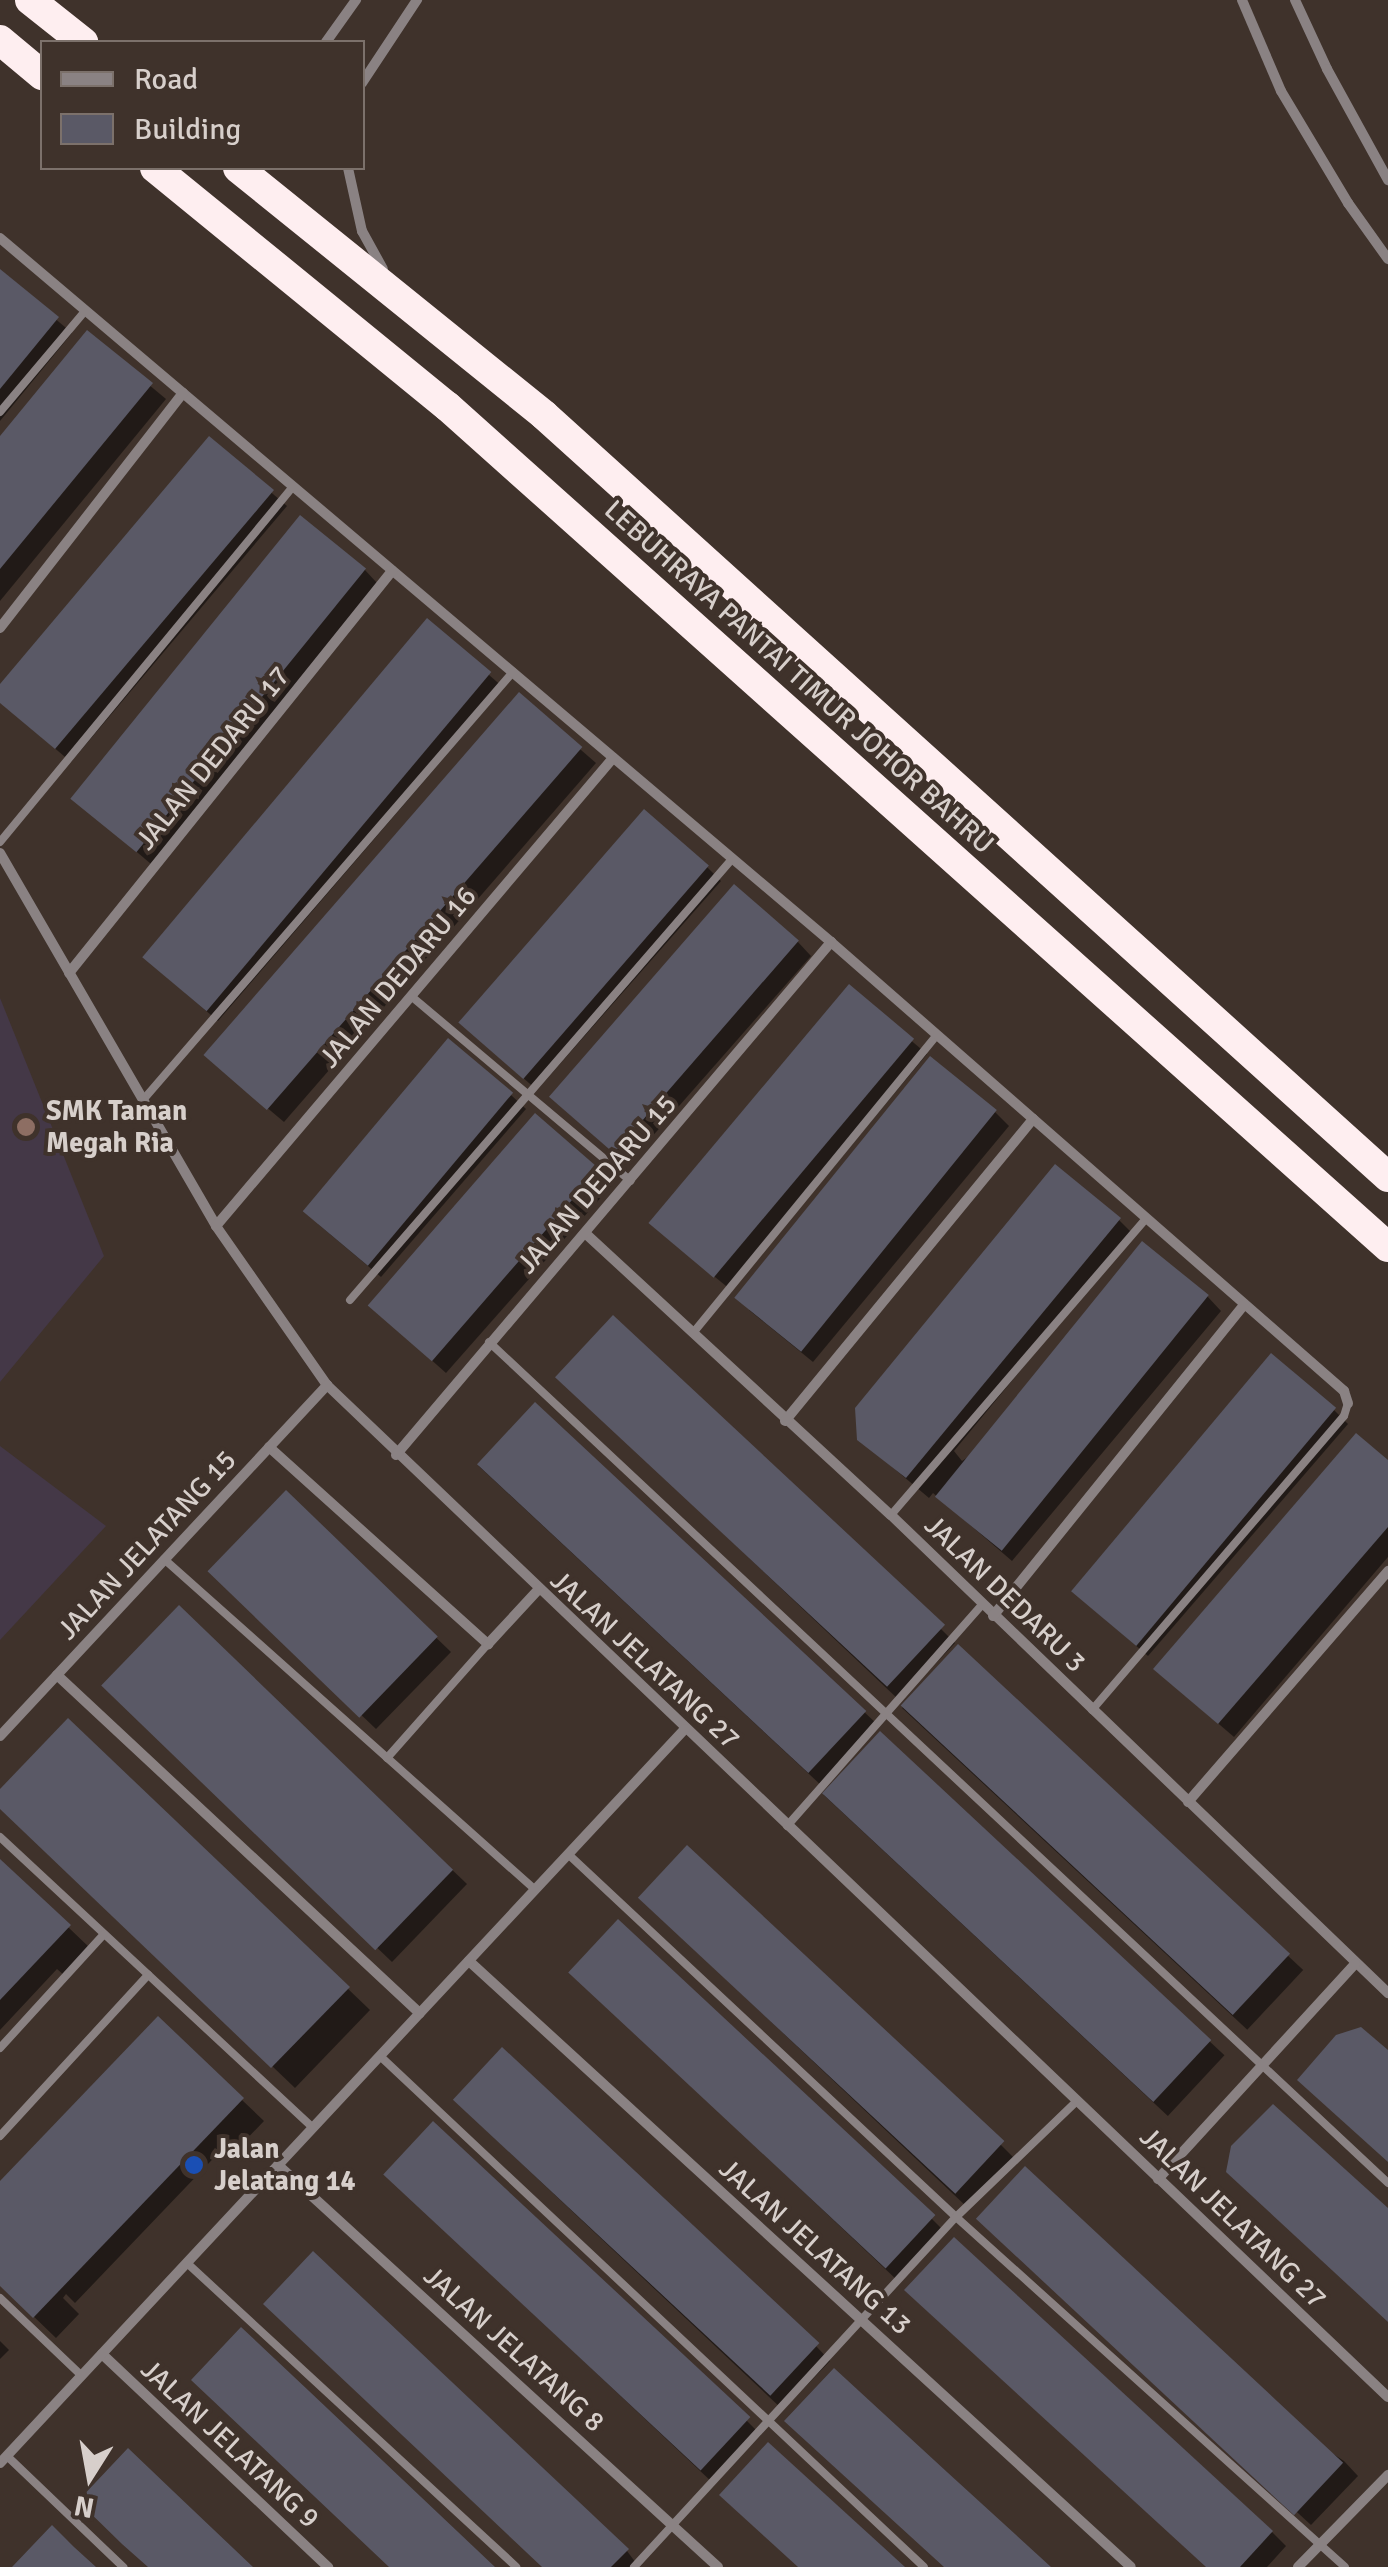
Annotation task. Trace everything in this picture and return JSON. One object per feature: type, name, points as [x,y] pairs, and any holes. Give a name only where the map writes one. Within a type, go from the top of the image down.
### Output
[{"type":"highway","points":[[30,0],[80,40]]},
{"type":"highway","points":[[0,40],[40,73]]},
{"type":"highway","name":"LEBUHRAYA PANTAI TIMUR JOHOR BAHRU","points":[[157,170],[447,406],[1388,1247]]},
{"type":"highway","name":"LEBUHRAYA PANTAI TIMUR JOHOR BAHRU","points":[[241,170],[544,416],[1388,1177]]},
{"type":"street","points":[[327,40],[356,0]]},
{"type":"street","points":[[365,78],[417,0]]},
{"type":"street","points":[[1242,0],[1282,91],[1348,203],[1388,259]]},
{"type":"street","points":[[1296,0],[1326,69],[1388,180]]},
{"type":"street","points":[[348,170],[362,231],[376,260],[410,305]]},
{"type":"street","points":[[0,238],[830,942],[1344,1391],[1348,1403]]},
{"type":"street","points":[[0,628],[183,393]]},
{"type":"street","name":"JALAN DEDARU 17","points":[[70,973],[392,571]]},
{"type":"street","name":"JALAN DEDARU 16","points":[[216,1226],[614,758]]},
{"type":"street","name":"JALAN JELATANG 27","points":[[0,853],[216,1226],[327,1385],[396,1455],[1388,2396]]},
{"type":"street","name":"JALAN DEDARU 15","points":[[396,1455],[830,942]]},
{"type":"street","points":[[785,1421],[1033,1119]]},
{"type":"street","name":"JALAN DEDARU 3","points":[[585,1233],[890,1515],[1388,1993]]},
{"type":"street","points":[[993,1616],[1244,1305]]},
{"type":"street","name":"JALAN JELATANG 15","points":[[0,1736],[327,1385]]},
{"type":"street","points":[[269,1447],[488,1644],[538,1590]]},
{"type":"street","points":[[1188,1802],[1388,1570]]},
{"type":"street","points":[[57,1675],[420,2013]]},
{"type":"street","points":[[3,2460],[685,1729]]},
{"type":"street","name":"JALAN JELATANG 13","points":[[469,1961],[1131,2567]]},
{"type":"street","points":[[1158,2179],[1355,1964]]},
{"type":"street","name":"JALAN JELATANG 8","points":[[278,2164],[718,2567]]},
{"type":"street","name":"JALAN JELATANG 9","points":[[102,2354],[328,2567]]},
{"type":"street","points":[[1298,2567],[1388,2475]]},
{"type":"lane","points":[[0,412],[85,311]]},
{"type":"lane","points":[[0,842],[294,487]]},
{"type":"lane","points":[[143,1100],[513,672]]},
{"type":"lane","points":[[350,1300],[732,859]]},
{"type":"lane","points":[[411,996],[631,1181]]},
{"type":"lane","points":[[693,1333],[937,1035]]},
{"type":"lane","points":[[890,1515],[1146,1219]]},
{"type":"lane","points":[[490,1342],[1388,2184]]},
{"type":"lane","points":[[1092,1710],[1344,1416],[1348,1403]]},
{"type":"lane","points":[[164,1559],[535,1890]]},
{"type":"lane","points":[[787,1826],[982,1605]]},
{"type":"lane","points":[[387,1758],[488,1644]]},
{"type":"lane","points":[[0,1838],[313,2128]]},
{"type":"lane","points":[[568,1854],[956,2216],[1345,2567]]},
{"type":"lane","points":[[0,2048],[104,1934]]},
{"type":"lane","points":[[0,2136],[148,1974]]},
{"type":"lane","points":[[380,2056],[924,2567]]},
{"type":"lane","points":[[634,2567],[956,2216],[1077,2101]]},
{"type":"lane","points":[[187,2263],[516,2567]]},
{"type":"lane","points":[[0,2298],[82,2376]]},
{"type":"lane","points":[[3,2460],[123,2567]]},
{"type":"shaded area","name":"SMK Taman Megah Ria","points":[[0,998],[104,1256],[0,1382]]},
{"type":"shaded area","points":[[0,1446],[106,1526],[0,1640]]},
{"type":"building","points":[[0,269],[59,317],[0,389]]},
{"type":"building","points":[[87,330],[153,383],[0,569],[0,436]]},
{"type":"building","points":[[209,436],[274,490],[55,749],[0,703],[0,684]]},
{"type":"building","points":[[300,515],[366,568],[136,852],[70,799]]},
{"type":"building","points":[[427,618],[491,672],[207,1011],[142,957]]},
{"type":"building","points":[[519,692],[582,747],[267,1110],[203,1055]]},
{"type":"building","points":[[644,809],[709,865],[523,1079],[458,1023]]},
{"type":"building","points":[[734,884],[799,940],[614,1153],[549,1097]]},
{"type":"building","points":[[849,984],[914,1039],[714,1278],[648,1223]]},
{"type":"building","points":[[448,1038],[513,1093],[368,1266],[303,1211]]},
{"type":"building","points":[[930,1056],[997,1110],[801,1352],[734,1298]]},
{"type":"building","points":[[535,1113],[599,1169],[432,1361],[368,1305]]},
{"type":"building","points":[[1055,1164],[1121,1218],[906,1478],[857,1440],[855,1408]]},
{"type":"building","points":[[1142,1241],[1209,1295],[1002,1551],[935,1497]]},
{"type":"building","points":[[613,1315],[945,1625],[887,1687],[555,1377]]},
{"type":"building","points":[[1271,1353],[1336,1408],[1136,1646],[1071,1591]]},
{"type":"building","points":[[535,1402],[866,1711],[808,1773],[477,1464]]},
{"type":"building","points":[[1356,1433],[1388,1460],[1388,1527],[1218,1724],[1153,1669]]},
{"type":"building","points":[[286,1490],[438,1637],[359,1718],[208,1571]]},
{"type":"building","points":[[179,1605],[453,1870],[375,1950],[101,1686]]},
{"type":"building","points":[[958,1644],[1290,1954],[1233,2015],[901,1705]]},
{"type":"building","points":[[68,1718],[350,1987],[271,2068],[0,1809],[0,1789]]},
{"type":"building","points":[[880,1731],[1211,2040],[1153,2102],[822,1793]]},
{"type":"building","points":[[687,1845],[1004,2141],[955,2194],[638,1898]]},
{"type":"building","points":[[0,1859],[71,1925],[0,2000]]},
{"type":"building","points":[[618,1919],[935,2215],[886,2268],[568,1972]]},
{"type":"building","points":[[158,2016],[244,2098],[33,2318],[0,2286],[0,2181]]},
{"type":"building","points":[[1361,2027],[1388,2050],[1388,2162],[1297,2080],[1336,2035]]},
{"type":"building","points":[[502,2047],[819,2343],[770,2396],[453,2100]]},
{"type":"building","points":[[1273,2104],[1388,2208],[1388,2322],[1226,2172],[1231,2146]]},
{"type":"building","points":[[433,2121],[750,2417],[701,2470],[383,2174]]},
{"type":"building","points":[[1025,2166],[1343,2463],[1294,2515],[976,2219]]},
{"type":"building","points":[[954,2237],[1273,2531],[1240,2567],[1206,2567],[904,2290]]},
{"type":"building","points":[[313,2251],[629,2549],[611,2567],[542,2567],[263,2304]]},
{"type":"building","points":[[241,2327],[495,2567],[389,2567],[191,2380]]},
{"type":"building","points":[[834,2368],[1051,2567],[944,2567],[784,2421]]},
{"type":"building","points":[[768,2442],[905,2567],[798,2567],[719,2495]]},
{"type":"building","points":[[128,2448],[253,2567],[148,2567],[122,2544],[78,2501]]},
{"type":"building","points":[[52,2525],[74,2547],[96,2567],[12,2567]]},
{"type":"place","name":"SMK Taman Megah Ria","points":[[26,1127]]},
{"type":"place","name":"Jalan Jelatang 14","points":[[194,2165]]}]
